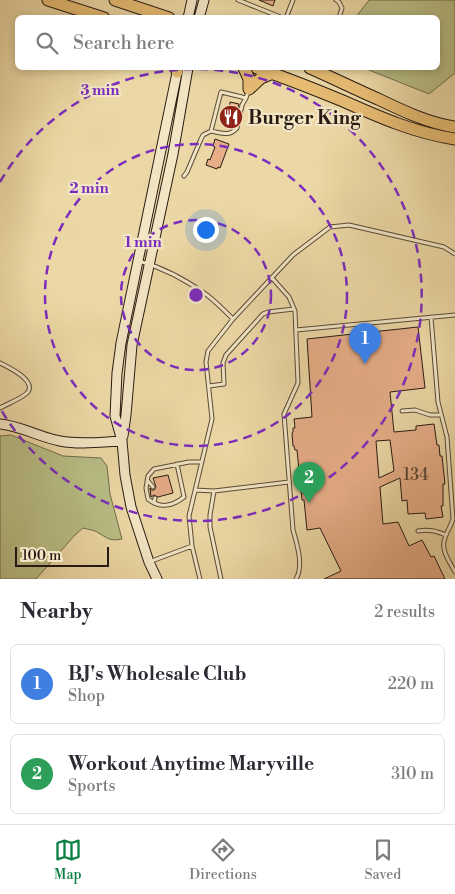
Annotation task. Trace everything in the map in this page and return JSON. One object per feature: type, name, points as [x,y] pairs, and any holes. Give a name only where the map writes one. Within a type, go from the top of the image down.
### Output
[{"type":"highway","points":[[48,0],[95,15]]},
{"type":"highway","points":[[115,0],[133,4],[161,15]]},
{"type":"highway","points":[[245,70],[248,79],[248,94]]},
{"type":"highway","points":[[263,70],[297,81],[391,122],[455,139]]},
{"type":"highway","points":[[314,70],[397,108],[441,125],[455,125]]},
{"type":"highway","points":[[248,94],[261,78],[273,73]]},
{"type":"main road","points":[[189,15],[192,0]]},
{"type":"main road","points":[[200,15],[204,0]]},
{"type":"main road","points":[[157,579],[149,562],[131,507],[125,475],[122,441],[115,416],[118,358],[177,70]]},
{"type":"main road","points":[[122,441],[132,345],[173,154],[188,70]]},
{"type":"main road","points":[[0,424],[66,442],[122,441]]},
{"type":"lane","points":[[238,0],[276,15]]},
{"type":"lane","points":[[286,15],[293,0]]},
{"type":"lane","points":[[336,0],[342,8],[340,15]]},
{"type":"lane","points":[[184,176],[204,135],[211,131],[225,134],[231,133],[237,128],[242,105],[248,94],[221,92],[211,131]]},
{"type":"lane","points":[[200,579],[192,546],[189,516],[212,419],[206,362],[208,351],[233,319],[293,255],[330,228],[350,225],[444,247],[455,254]]},
{"type":"lane","points":[[137,261],[149,264],[181,278],[208,296],[233,319]]},
{"type":"lane","points":[[272,278],[289,298],[294,309],[296,330],[298,383],[284,414],[293,530],[300,563],[296,579]]},
{"type":"lane","points":[[208,386],[224,384],[222,363],[226,355],[263,314],[294,309]]},
{"type":"lane","points":[[296,330],[455,315]]},
{"type":"lane","points":[[431,317],[438,400],[447,437],[454,519],[444,540],[444,552],[455,572]]},
{"type":"lane","points":[[0,363],[22,376],[28,382],[29,388],[28,392],[0,408]]},
{"type":"lane","points":[[402,411],[415,410],[430,415],[441,414]]},
{"type":"lane","points":[[184,496],[178,502],[160,506],[154,504],[148,499],[146,488],[148,476],[154,469],[189,462],[202,462]]},
{"type":"lane","points":[[177,464],[184,496]]},
{"type":"lane","points":[[148,480],[151,487]]},
{"type":"lane","points":[[195,490],[214,491],[289,482]]},
{"type":"lane","points":[[214,491],[210,528],[221,579]]},
{"type":"lane","points":[[184,496],[193,498]]},
{"type":"lane","points":[[153,498],[154,504]]},
{"type":"lane","points":[[418,532],[434,530],[446,535]]},
{"type":"lane","points":[[149,562],[192,546]]},
{"type":"green space","points":[[369,0],[455,0],[455,73],[429,94],[369,70],[440,70],[440,15],[358,15]]},
{"type":"green space","points":[[11,435],[63,456],[101,458],[107,466],[110,494],[122,539],[110,539],[95,531],[83,528],[36,579],[0,579],[0,436]]},
{"type":"building","points":[[259,0],[275,0],[273,6]]},
{"type":"building","name":"Burger King","points":[[230,102],[239,104],[233,127],[224,125]]},
{"type":"building","points":[[215,139],[229,144],[220,168],[218,167],[217,169],[206,165],[215,147],[213,146]]},
{"type":"building","points":[[418,327],[425,388],[390,392],[394,432],[416,430],[416,426],[434,424],[437,445],[439,445],[440,456],[442,456],[445,484],[443,484],[443,506],[441,506],[443,517],[426,519],[425,513],[408,514],[407,500],[402,501],[400,478],[380,487],[383,524],[398,522],[409,546],[422,540],[431,557],[434,556],[445,579],[324,579],[341,571],[320,528],[307,530],[297,450],[293,446],[292,433],[293,428],[295,428],[294,419],[312,417],[307,339]],"holes":[[[390,440],[394,471],[379,478],[376,441]]]},
{"type":"building","points":[[168,475],[173,493],[151,497],[150,488],[154,490],[156,487],[153,478]]},
{"type":"place","name":"Burger King","points":[[231,117]]},
{"type":"place","name":"BJ's Wholesale Club","points":[[365,364]]},
{"type":"place","name":"Workout Anytime Maryville","points":[[309,503]]}]
